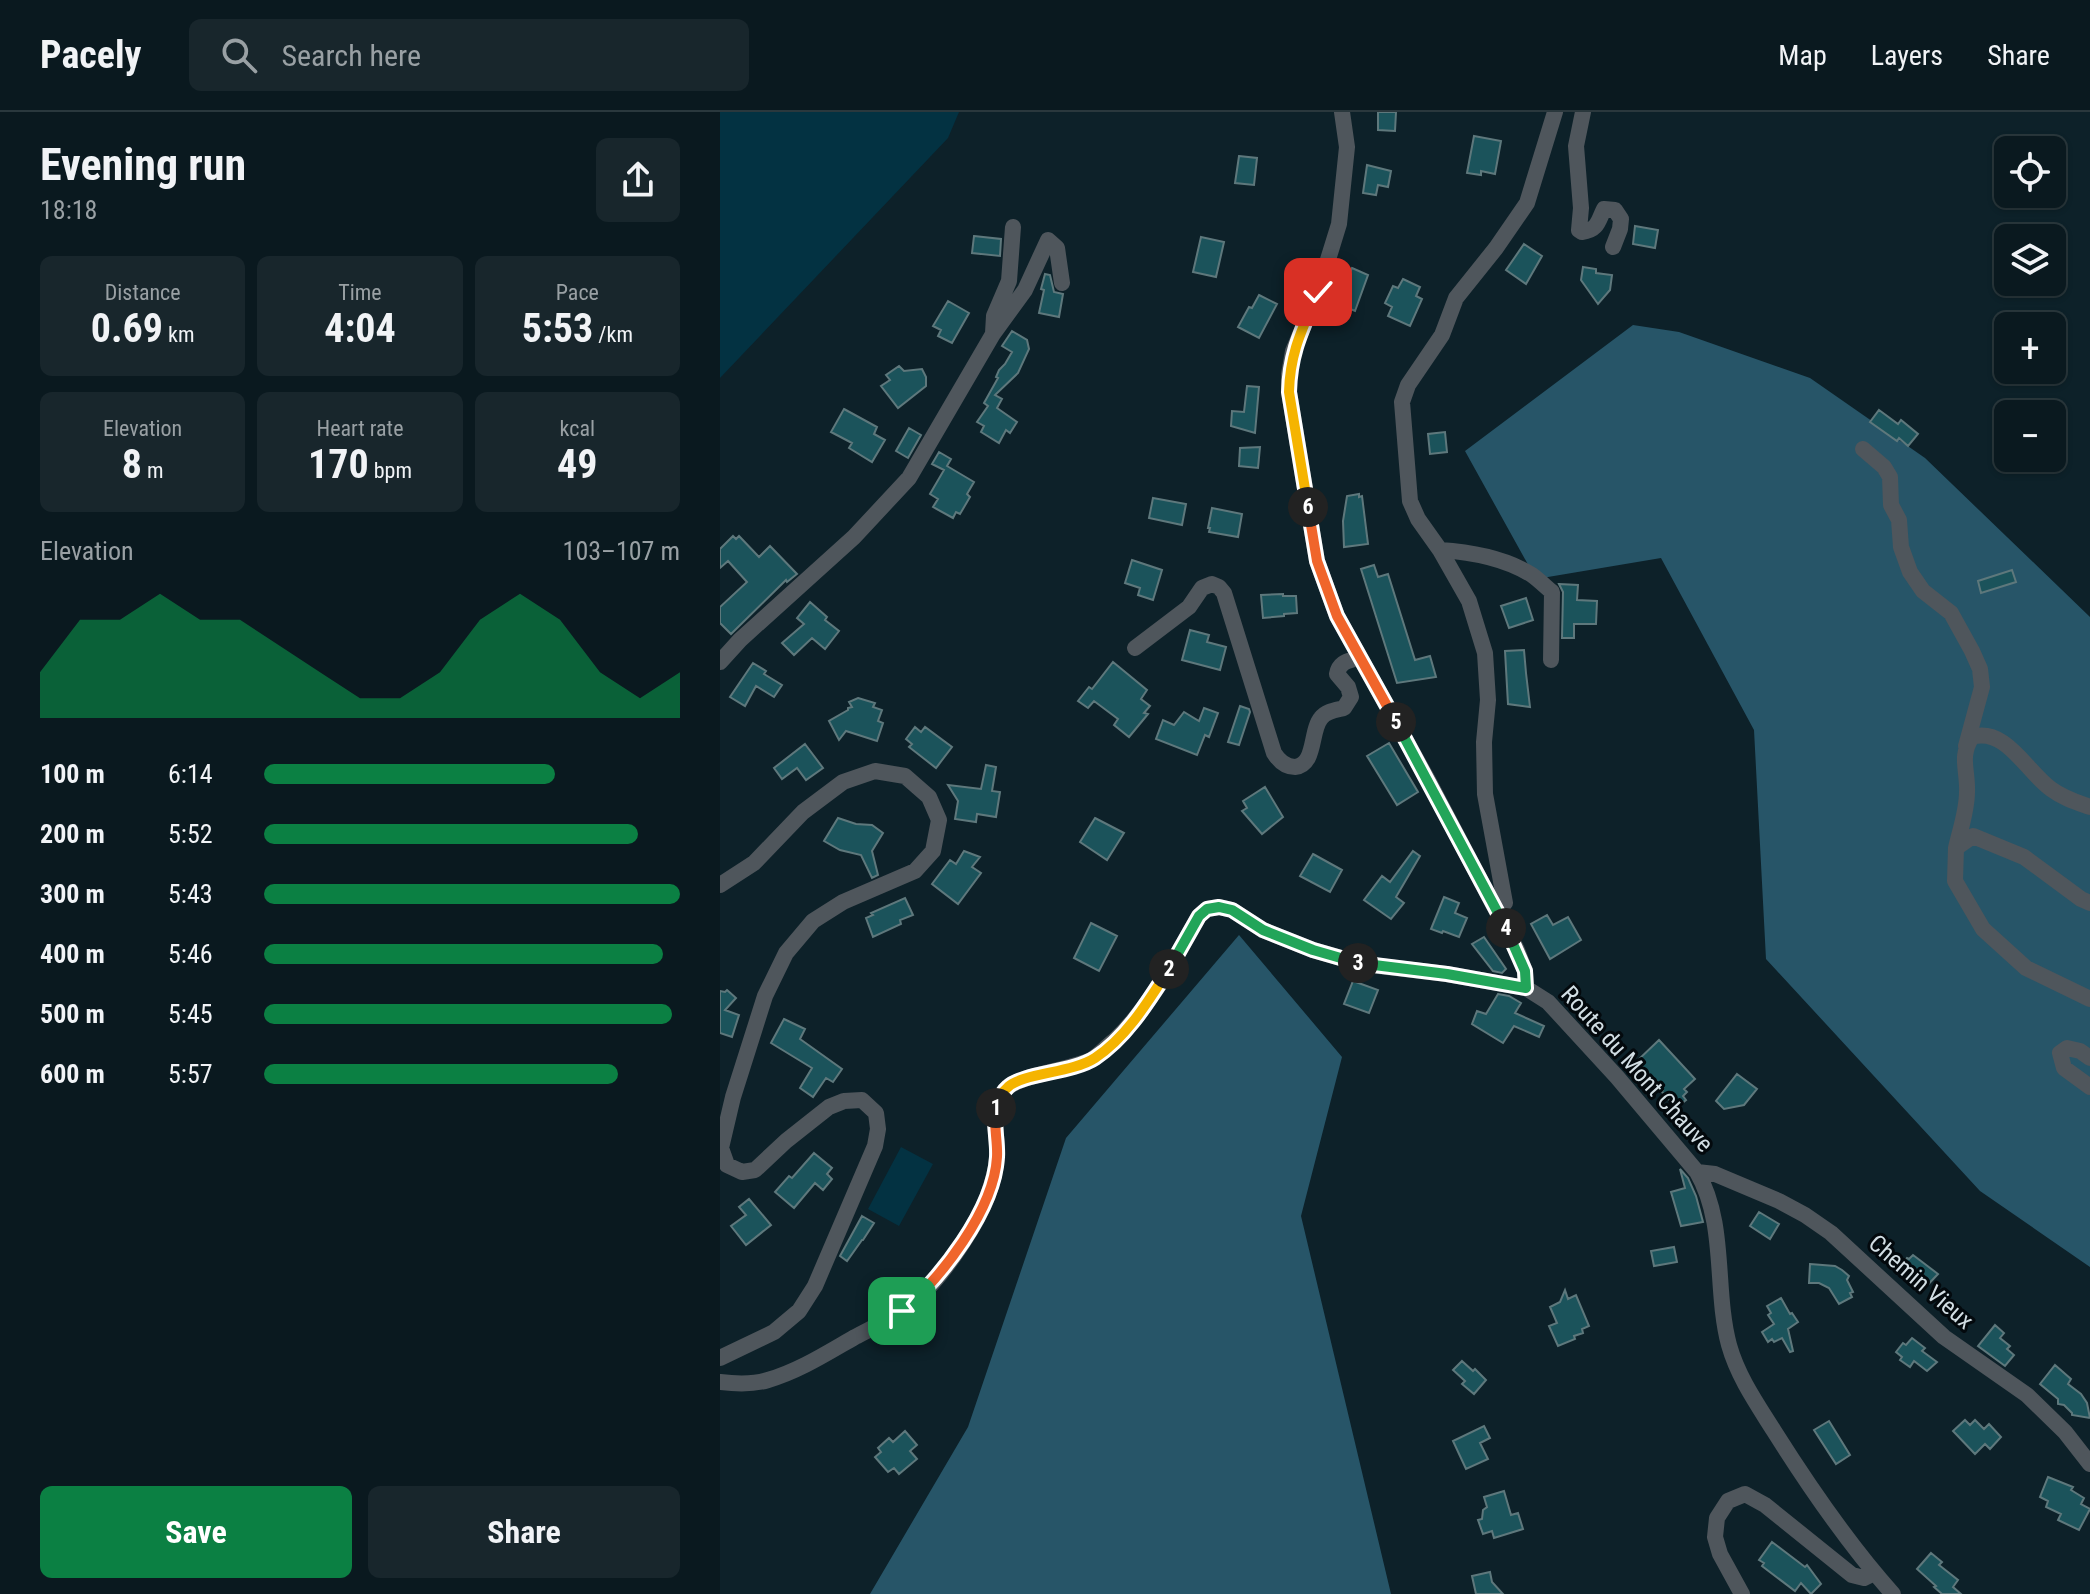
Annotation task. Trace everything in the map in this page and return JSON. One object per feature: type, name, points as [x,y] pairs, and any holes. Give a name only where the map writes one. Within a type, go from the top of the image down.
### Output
[{"type":"street","name":"Route du Mont Chauve","points":[[1342,112],[1347,147],[1339,224],[1318,292],[1293,351],[1289,392],[1317,561],[1337,616],[1497,910],[1525,971],[1526,988],[1548,1002],[1617,1077],[1697,1172],[1706,1187],[1714,1218],[1729,1347],[1742,1380],[1802,1475],[1893,1594]]},
{"type":"street","points":[[1497,910],[1505,903],[1485,794],[1484,742],[1488,700],[1485,653],[1469,601],[1410,501],[1402,402],[1408,385],[1442,335],[1456,298],[1527,203],[1555,112]]},
{"type":"street","points":[[1583,112],[1576,146],[1581,208],[1579,230],[1595,228],[1604,209],[1615,210],[1621,219],[1613,247]]},
{"type":"street","points":[[993,334],[994,316],[1009,281],[1013,227]]},
{"type":"street","points":[[720,662],[740,640],[854,537],[909,478],[993,334],[1025,290],[1048,240],[1057,248],[1062,283]]},
{"type":"street","points":[[1863,449],[1884,467],[1890,477],[1891,505],[1899,520],[1901,547],[1910,572],[1923,591],[1951,613],[1980,669],[1982,687],[1964,757],[1968,789],[1956,848],[1955,881],[1983,929],[2026,968],[2090,999]]},
{"type":"street","points":[[1440,550],[1469,552],[1506,563],[1534,576],[1552,592],[1551,660]]},
{"type":"street","points":[[1135,648],[1189,607],[1202,588],[1212,584],[1219,587],[1224,593],[1274,753],[1286,765],[1296,767],[1307,760],[1322,716],[1344,708],[1351,697],[1348,687],[1337,674],[1339,666],[1360,657]]},
{"type":"street","points":[[1966,746],[1972,737],[1982,734],[1994,736],[2004,742],[2050,788],[2067,799],[2090,807]]},
{"type":"street","points":[[720,885],[754,863],[803,812],[843,782],[875,771],[905,776],[929,797],[939,820],[933,851],[915,871],[843,902],[813,921],[786,953],[765,996],[733,1097],[721,1148],[723,1167],[742,1172],[755,1170],[829,1107],[844,1101],[862,1100],[876,1113],[878,1129],[875,1146],[815,1286],[799,1311],[774,1332],[720,1358]]},
{"type":"street","points":[[1956,848],[1973,836],[2024,857],[2090,903]]},
{"type":"street","points":[[720,1382],[741,1384],[765,1381],[787,1373],[902,1311],[919,1297],[936,1280],[974,1224],[989,1192],[997,1158],[994,1117],[996,1106],[1008,1087],[1017,1081],[1076,1067],[1095,1057],[1131,1025],[1199,916],[1207,909],[1219,907],[1232,910],[1263,930],[1313,950],[1362,964],[1447,974],[1526,988]]},
{"type":"street","points":[[2090,1058],[2080,1051],[2067,1048],[2060,1053],[2064,1068],[2090,1087]]},
{"type":"street","name":"Chemin Vieux","points":[[1697,1172],[1715,1174],[1779,1201],[1831,1233],[1944,1337],[2027,1395],[2065,1432],[2090,1464]]},
{"type":"street","points":[[1742,1594],[1720,1554],[1715,1537],[1717,1518],[1728,1501],[1745,1494],[1765,1505],[1852,1575],[1864,1578],[1874,1573]]},
{"type":"shaded area","points":[[720,112],[959,112],[948,138],[720,378]]},
{"type":"shaded area","points":[[1633,325],[1679,332],[1810,378],[1925,458],[2090,617],[2090,1267],[1980,1191],[1766,959],[1754,730],[1661,558],[1536,579],[1465,451]]},
{"type":"shaded area","points":[[1239,935],[1342,1057],[1301,1216],[1391,1594],[870,1594],[968,1427],[1066,1138]]},
{"type":"shaded area","points":[[901,1147],[933,1164],[899,1226],[868,1209]]},
{"type":"building","points":[[1378,112],[1396,112],[1395,131],[1378,130]]},
{"type":"building","points":[[1474,136],[1501,141],[1495,174],[1481,171],[1481,175],[1467,173]]},
{"type":"building","points":[[1239,156],[1257,158],[1254,185],[1235,183]]},
{"type":"building","points":[[1367,165],[1391,171],[1388,187],[1378,185],[1376,195],[1363,193]]},
{"type":"building","points":[[1635,226],[1658,230],[1655,248],[1633,244]]},
{"type":"building","points":[[974,236],[1001,239],[1000,256],[972,253]]},
{"type":"building","points":[[1201,237],[1224,242],[1216,277],[1193,272]]},
{"type":"building","points":[[1524,244],[1542,256],[1526,284],[1506,270]]},
{"type":"building","points":[[1583,267],[1612,275],[1610,290],[1598,304],[1581,280]]},
{"type":"building","points":[[1352,268],[1368,275],[1355,311],[1336,303]]},
{"type":"building","points":[[1045,274],[1050,275],[1054,292],[1063,294],[1059,317],[1039,313]]},
{"type":"building","points":[[1403,279],[1420,287],[1416,296],[1422,299],[1410,326],[1388,316],[1392,307],[1385,303],[1393,286],[1398,288]]},
{"type":"building","points":[[1259,295],[1277,304],[1259,338],[1238,327]]},
{"type":"building","points":[[948,301],[969,313],[952,343],[938,336],[941,330],[933,326]]},
{"type":"building","points":[[1012,331],[1027,340],[1029,349],[1018,373],[995,395],[1002,399],[997,408],[1017,422],[1010,433],[1006,430],[999,443],[981,432],[984,426],[977,422],[988,406],[984,403],[998,378],[999,370],[1012,352],[1002,346]]},
{"type":"building","points":[[899,366],[904,371],[922,369],[926,386],[898,408],[881,386],[890,380],[886,375]]},
{"type":"building","points":[[1247,386],[1259,387],[1255,433],[1231,426],[1232,411],[1244,412]]},
{"type":"building","points":[[844,409],[877,427],[874,434],[885,440],[872,462],[849,448],[852,443],[831,432]]},
{"type":"building","points":[[1879,410],[1898,424],[1901,420],[1918,434],[1908,446],[1870,422]]},
{"type":"building","points":[[909,428],[921,435],[908,458],[896,451]]},
{"type":"building","points":[[1445,432],[1447,452],[1430,454],[1428,434]]},
{"type":"building","points":[[1260,447],[1258,468],[1239,466],[1240,448]]},
{"type":"building","points":[[939,452],[951,459],[947,466],[974,482],[967,494],[970,497],[960,514],[956,512],[953,518],[933,507],[938,499],[930,494],[944,470],[932,464]]},
{"type":"building","points":[[1359,494],[1359,497],[1362,496],[1368,544],[1344,547],[1343,521],[1347,496]]},
{"type":"building","points":[[1153,498],[1186,504],[1182,525],[1149,518]]},
{"type":"building","points":[[1212,508],[1242,514],[1238,537],[1209,532]]},
{"type":"building","points":[[733,536],[736,539],[739,536],[759,557],[770,546],[797,574],[786,580],[731,634],[720,623],[720,607],[747,582],[728,561],[720,568],[720,549]]},
{"type":"building","points":[[1132,560],[1162,570],[1153,600],[1138,595],[1140,588],[1125,583]]},
{"type":"building","points":[[1374,565],[1378,577],[1388,574],[1415,660],[1430,656],[1436,677],[1397,683],[1361,569]]},
{"type":"building","points":[[2012,570],[2016,582],[1981,593],[1978,581]]},
{"type":"building","points":[[1559,584],[1578,585],[1577,600],[1597,601],[1596,624],[1574,624],[1574,638],[1562,638],[1563,592]]},
{"type":"building","points":[[1261,595],[1296,596],[1297,613],[1263,618]]},
{"type":"building","points":[[1526,598],[1533,620],[1509,628],[1501,606]]},
{"type":"building","points":[[810,602],[839,631],[825,649],[812,638],[794,655],[782,643],[804,624],[797,618]]},
{"type":"building","points":[[1190,630],[1209,635],[1207,642],[1226,647],[1220,670],[1182,660]]},
{"type":"building","points":[[1524,650],[1530,707],[1508,704],[1505,651]]},
{"type":"building","points":[[1113,662],[1147,690],[1141,699],[1150,706],[1144,713],[1148,714],[1129,737],[1114,725],[1118,719],[1094,701],[1088,708],[1078,701],[1089,687],[1092,689]]},
{"type":"building","points":[[753,663],[782,685],[774,697],[756,686],[745,706],[730,697]]},
{"type":"building","points":[[858,698],[875,703],[873,707],[882,710],[878,721],[883,723],[877,741],[846,731],[839,740],[829,721],[852,707],[849,702]]},
{"type":"building","points":[[1240,706],[1250,712],[1239,745],[1228,742]]},
{"type":"building","points":[[1204,708],[1218,713],[1209,737],[1205,735],[1197,755],[1156,739],[1163,720],[1174,725],[1184,712],[1199,721]]},
{"type":"building","points":[[915,727],[921,732],[925,727],[952,747],[936,768],[909,747],[912,744],[906,739]]},
{"type":"building","points":[[1389,743],[1418,792],[1397,805],[1367,756]]},
{"type":"building","points":[[805,744],[823,768],[806,780],[797,768],[782,779],[774,768]]},
{"type":"building","points":[[986,765],[996,767],[992,791],[1000,792],[996,817],[977,814],[976,822],[955,819],[958,801],[948,785],[981,789]]},
{"type":"building","points":[[1265,787],[1283,817],[1262,834],[1242,811],[1247,808],[1243,801]]},
{"type":"building","points":[[838,818],[872,825],[883,833],[872,851],[878,875],[872,878],[861,855],[840,850],[824,841]]},
{"type":"building","points":[[1095,818],[1124,833],[1107,860],[1080,842]]},
{"type":"building","points":[[964,851],[980,857],[972,867],[981,873],[958,904],[932,884],[950,860],[956,864]]},
{"type":"building","points":[[1413,851],[1420,856],[1396,897],[1404,903],[1391,919],[1364,900],[1382,876],[1390,882]]},
{"type":"building","points":[[1313,854],[1342,870],[1330,892],[1300,876]]},
{"type":"building","points":[[1444,897],[1459,903],[1455,913],[1467,918],[1459,937],[1431,929]]},
{"type":"building","points":[[905,898],[913,915],[873,937],[866,918]]},
{"type":"building","points":[[1547,915],[1553,925],[1568,917],[1581,940],[1550,959],[1531,924]]},
{"type":"building","points":[[1091,923],[1117,936],[1099,971],[1074,958]]},
{"type":"building","points":[[1484,937],[1506,969],[1502,973],[1493,971],[1472,944]]},
{"type":"building","points":[[1353,981],[1378,990],[1369,1013],[1344,1004]]},
{"type":"building","points":[[727,990],[736,998],[725,1010],[739,1015],[732,1037],[720,1033],[720,991]]},
{"type":"building","points":[[1498,994],[1521,1003],[1515,1013],[1544,1026],[1539,1037],[1514,1026],[1503,1043],[1472,1024],[1477,1011],[1486,1014]]},
{"type":"building","points":[[784,1019],[805,1029],[800,1039],[842,1069],[833,1082],[826,1078],[813,1097],[800,1088],[812,1068],[771,1043]]},
{"type":"building","points":[[1659,1040],[1695,1079],[1684,1089],[1687,1092],[1683,1096],[1686,1100],[1676,1108],[1637,1061]]},
{"type":"building","points":[[1737,1074],[1757,1089],[1744,1105],[1724,1109],[1716,1101]]},
{"type":"building","points":[[814,1153],[832,1168],[827,1174],[832,1179],[823,1190],[815,1183],[794,1208],[775,1192]]},
{"type":"building","points":[[1680,1169],[1696,1196],[1703,1222],[1681,1226],[1671,1192],[1685,1188]]},
{"type":"building","points":[[749,1199],[771,1225],[746,1245],[731,1226],[746,1215],[739,1207]]},
{"type":"building","points":[[1759,1212],[1779,1224],[1770,1239],[1750,1226]]},
{"type":"building","points":[[862,1216],[874,1223],[847,1261],[840,1256]]},
{"type":"building","points":[[1674,1247],[1677,1262],[1654,1266],[1651,1251]]},
{"type":"building","points":[[1913,1255],[1938,1274],[1920,1293],[1896,1271]]},
{"type":"building","points":[[1810,1264],[1835,1266],[1842,1270],[1849,1276],[1847,1280],[1852,1297],[1839,1304],[1829,1288],[1819,1283],[1809,1283]]},
{"type":"building","points":[[1565,1290],[1568,1299],[1576,1295],[1589,1326],[1582,1329],[1583,1333],[1574,1336],[1575,1339],[1558,1346],[1549,1326],[1557,1323],[1550,1307],[1560,1302]]},
{"type":"building","points":[[1781,1298],[1798,1322],[1788,1329],[1793,1351],[1790,1352],[1782,1338],[1768,1342],[1762,1332],[1774,1324],[1767,1306]]},
{"type":"building","points":[[1995,1325],[2004,1333],[2000,1338],[2010,1346],[2007,1349],[2014,1355],[2005,1366],[1978,1346]]},
{"type":"building","points":[[1912,1338],[1925,1348],[1922,1351],[1937,1362],[1927,1371],[1914,1361],[1910,1367],[1900,1360],[1902,1357],[1896,1352]]},
{"type":"building","points":[[1462,1361],[1486,1380],[1474,1394],[1462,1384],[1465,1381],[1453,1370]]},
{"type":"building","points":[[2055,1365],[2071,1379],[2068,1384],[2087,1403],[2090,1418],[2072,1415],[2040,1384]]},
{"type":"building","points":[[1965,1420],[1970,1425],[1975,1420],[1984,1429],[1989,1424],[2001,1437],[1990,1449],[1985,1444],[1975,1454],[1953,1431]]},
{"type":"building","points":[[1829,1421],[1850,1455],[1836,1464],[1814,1430]]},
{"type":"building","points":[[1484,1426],[1490,1438],[1480,1443],[1488,1459],[1466,1469],[1453,1441]]},
{"type":"building","points":[[905,1431],[917,1445],[910,1451],[917,1459],[899,1474],[894,1468],[888,1472],[875,1457],[881,1452],[878,1448],[889,1438],[893,1442]]},
{"type":"building","points":[[2048,1477],[2073,1487],[2071,1490],[2084,1498],[2081,1504],[2090,1509],[2079,1530],[2058,1520],[2061,1514],[2046,1507],[2048,1501],[2040,1497]]},
{"type":"building","points":[[1504,1491],[1511,1515],[1518,1513],[1523,1529],[1494,1538],[1492,1531],[1483,1534],[1478,1520],[1482,1519],[1483,1510],[1487,1507],[1484,1497]]},
{"type":"building","points":[[1772,1542],[1805,1567],[1807,1565],[1821,1584],[1811,1594],[1801,1583],[1795,1591],[1762,1566],[1764,1563],[1759,1560]]},
{"type":"building","points":[[1931,1553],[1942,1562],[1939,1565],[1958,1580],[1953,1587],[1961,1594],[1942,1594],[1917,1569]]},
{"type":"building","points":[[1490,1572],[1492,1582],[1503,1594],[1476,1594],[1472,1576]]},
{"type":"route","points":[[902,1311],[936,1280],[974,1224],[989,1192],[997,1158],[994,1117],[1001,1095],[1017,1081],[1076,1067],[1095,1057],[1131,1025],[1147,1004],[1199,916],[1207,909],[1219,907],[1232,910],[1263,930],[1313,950],[1362,964],[1447,974],[1526,988],[1525,971],[1517,950],[1337,616],[1317,561],[1289,392],[1289,374],[1293,351],[1318,292]]}]
